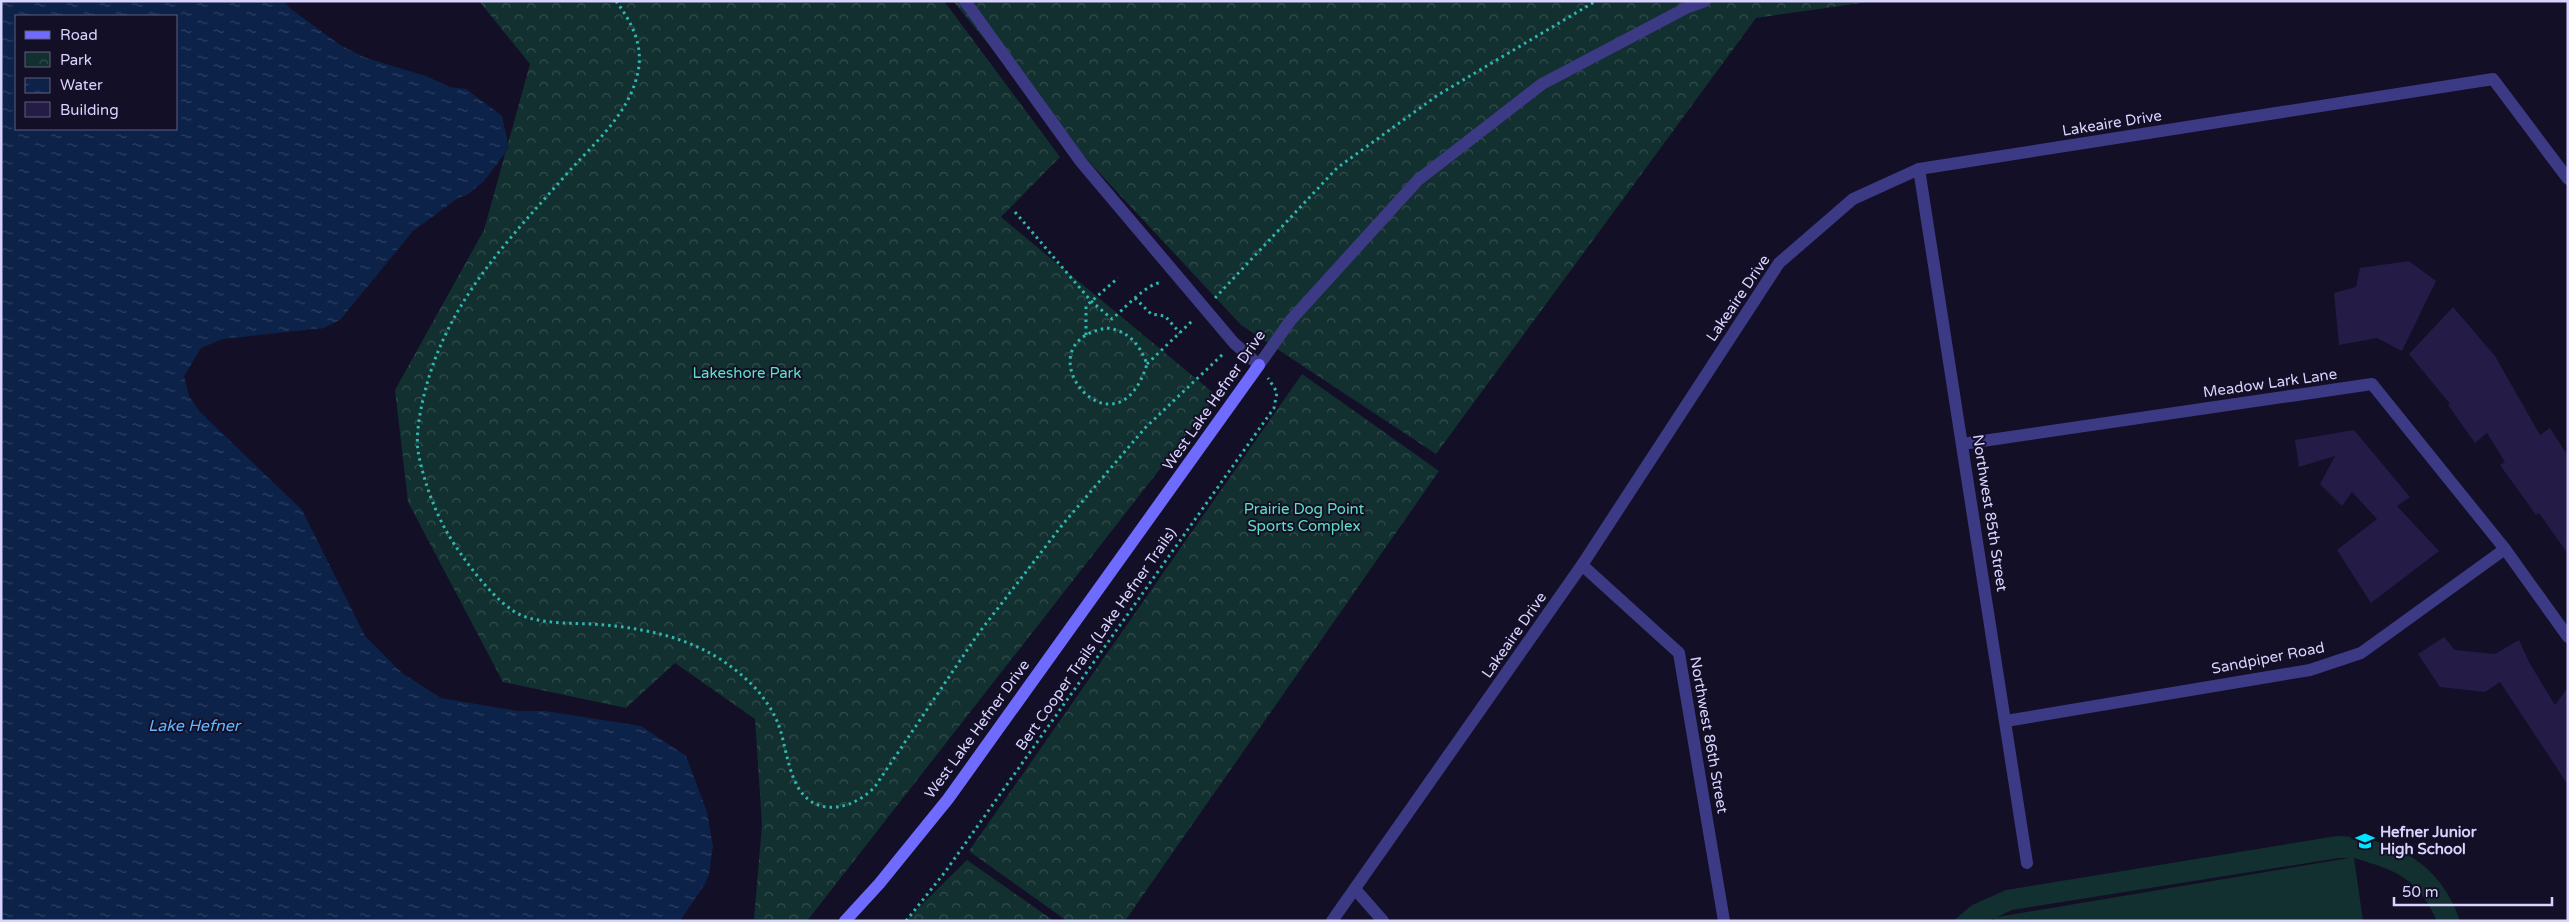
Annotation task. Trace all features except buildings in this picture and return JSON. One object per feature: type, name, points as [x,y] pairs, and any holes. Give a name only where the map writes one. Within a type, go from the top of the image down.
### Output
[{"type":"street","points":[[965,1],[1081,162],[1234,343],[1259,365]]},
{"type":"street","name":"West Lake Hefner Drive","points":[[845,921],[879,884],[948,799],[1290,321],[1418,180],[1542,84],[1688,7],[1705,1]]},
{"type":"street","name":"Lakeaire Drive","points":[[1332,921],[1582,565],[1779,263],[1853,200],[1919,169],[2493,79],[2568,179]]},
{"type":"street","name":"Northwest 85th Street","points":[[1919,169],[2027,863]]},
{"type":"street","name":"Meadow Lark Lane","points":[[1962,444],[2372,384],[2505,549]]},
{"type":"street","points":[[2505,549],[2568,637]]},
{"type":"street","name":"Sandpiper Road","points":[[2006,721],[2310,670],[2361,654],[2505,549]]},
{"type":"street","name":"Northwest 86th Street","points":[[1582,565],[1679,653],[1724,921]]},
{"type":"street","points":[[1355,889],[1383,921]]},
{"type":"path","points":[[616,1],[637,34],[639,64],[636,82],[629,98],[612,124],[511,237],[468,293],[450,322],[435,355],[422,406],[418,448],[429,492],[448,534],[480,579],[500,600],[520,615],[537,620],[612,625],[657,632],[695,644],[722,659],[743,675],[764,698],[779,723],[791,771],[805,799],[818,806],[833,808],[847,805],[862,798],[874,788],[978,634],[1063,524],[1145,428],[1234,343]]},
{"type":"path","points":[[1147,364],[1136,342],[1118,330],[1096,330],[1086,335],[1077,344],[1072,356],[1071,369],[1074,381],[1081,392],[1092,399],[1104,403],[1117,402],[1128,396],[1138,388],[1147,364],[1206,308],[1337,168],[1438,95],[1596,1]]},
{"type":"path","points":[[1015,212],[1091,301],[1112,319],[1150,286],[1158,282],[1164,283]]},
{"type":"path","points":[[1086,335],[1086,306],[1118,278]]},
{"type":"path","points":[[1135,298],[1151,314],[1165,316],[1180,333]]},
{"type":"path","name":"Bert Cooper Trails (Lake Hefner Trails)","points":[[906,921],[951,864],[1274,408],[1277,392],[1259,365]]},
{"type":"green space","name":"Lakeshore Park","points":[[479,1],[944,1],[1060,157],[1001,217],[1217,396],[807,921],[754,919],[762,825],[755,719],[675,663],[626,708],[503,682],[408,502],[395,390],[484,230],[530,64]]},
{"type":"green space","points":[[953,1],[1875,1],[1756,18],[1436,454],[1241,325],[1051,121]]},
{"type":"green space","name":"Prairie Dog Point Sports Complex","points":[[1302,374],[1439,471],[1125,921],[1067,921],[969,851]]},
{"type":"green space","points":[[2337,836],[2378,842],[2413,858],[2441,884],[2452,901],[2460,921],[2437,921],[2422,894],[2404,878],[2382,867],[2354,858],[2363,921],[1995,921],[1994,918],[1989,921],[1953,921],[1972,905],[2006,890]],"holes":[[[2339,858],[2349,858],[1997,917],[2012,910]]]},
{"type":"green space","points":[[967,860],[1054,921],[905,921]]},
{"type":"water","name":"Lake Hefner","points":[[1,1],[283,1],[340,45],[366,58],[426,76],[450,87],[466,89],[502,116],[509,148],[484,181],[467,195],[458,198],[413,231],[340,320],[324,328],[223,339],[201,348],[184,376],[189,396],[200,412],[302,510],[365,636],[402,673],[441,698],[518,711],[545,711],[641,726],[686,756],[707,812],[713,846],[709,874],[705,884],[680,921],[1,921]]},
{"type":"place","name":"Hefner Junior High School","points":[[2365,841]]}]
